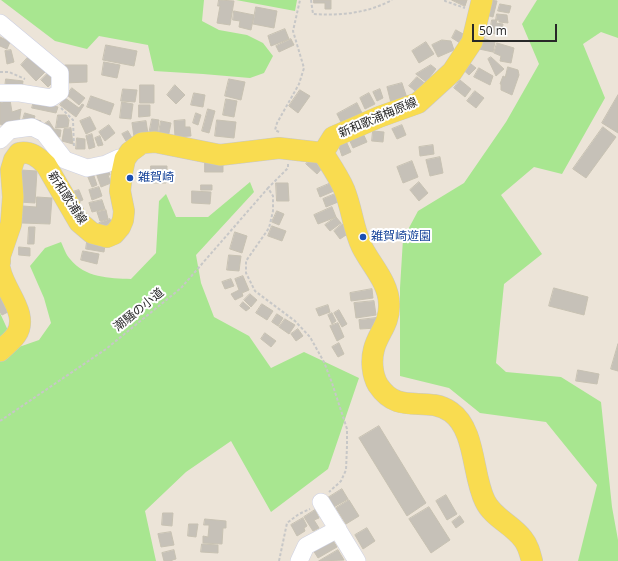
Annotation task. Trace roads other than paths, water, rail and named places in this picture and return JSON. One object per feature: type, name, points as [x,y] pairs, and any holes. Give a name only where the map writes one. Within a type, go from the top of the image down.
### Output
[{"type":"main road","name":"新和歌浦梅原線","points":[[323,153],[333,137],[379,117],[418,103],[452,72],[472,42],[480,6]]},
{"type":"main road","points":[[125,159],[130,152],[142,143],[155,142],[220,155],[279,148],[284,141],[323,153],[344,188],[362,246],[385,287],[390,304],[387,322],[374,350],[372,368],[377,383],[386,396],[400,403],[441,407],[451,412],[459,420],[471,444],[478,484],[485,502],[493,513],[508,524],[522,538],[528,547],[532,561]]},
{"type":"main road","name":"新和歌浦線","points":[[0,262],[0,256],[11,224],[13,197],[11,170],[14,160],[20,153],[26,152],[40,158],[46,165],[79,222],[92,233],[107,237],[114,234],[120,227],[123,220],[124,211],[120,191],[125,159]]},
{"type":"main road","points":[[0,269],[2,278],[19,311],[21,320],[19,330],[15,337],[0,351]]},
{"type":"street","points":[[0,23],[60,73],[60,92],[51,98],[20,92],[0,93]]},
{"type":"street","points":[[0,140],[10,130],[32,127],[44,133],[65,160],[87,168],[106,164],[119,158],[125,159]]},
{"type":"street","points":[[321,502],[357,561]]},
{"type":"street","points":[[299,561],[306,546],[338,529]]},
{"type":"place","name":"雑賀崎","points":[[130,178]]},
{"type":"place","name":"雑賀崎遊園","points":[[363,237]]}]
